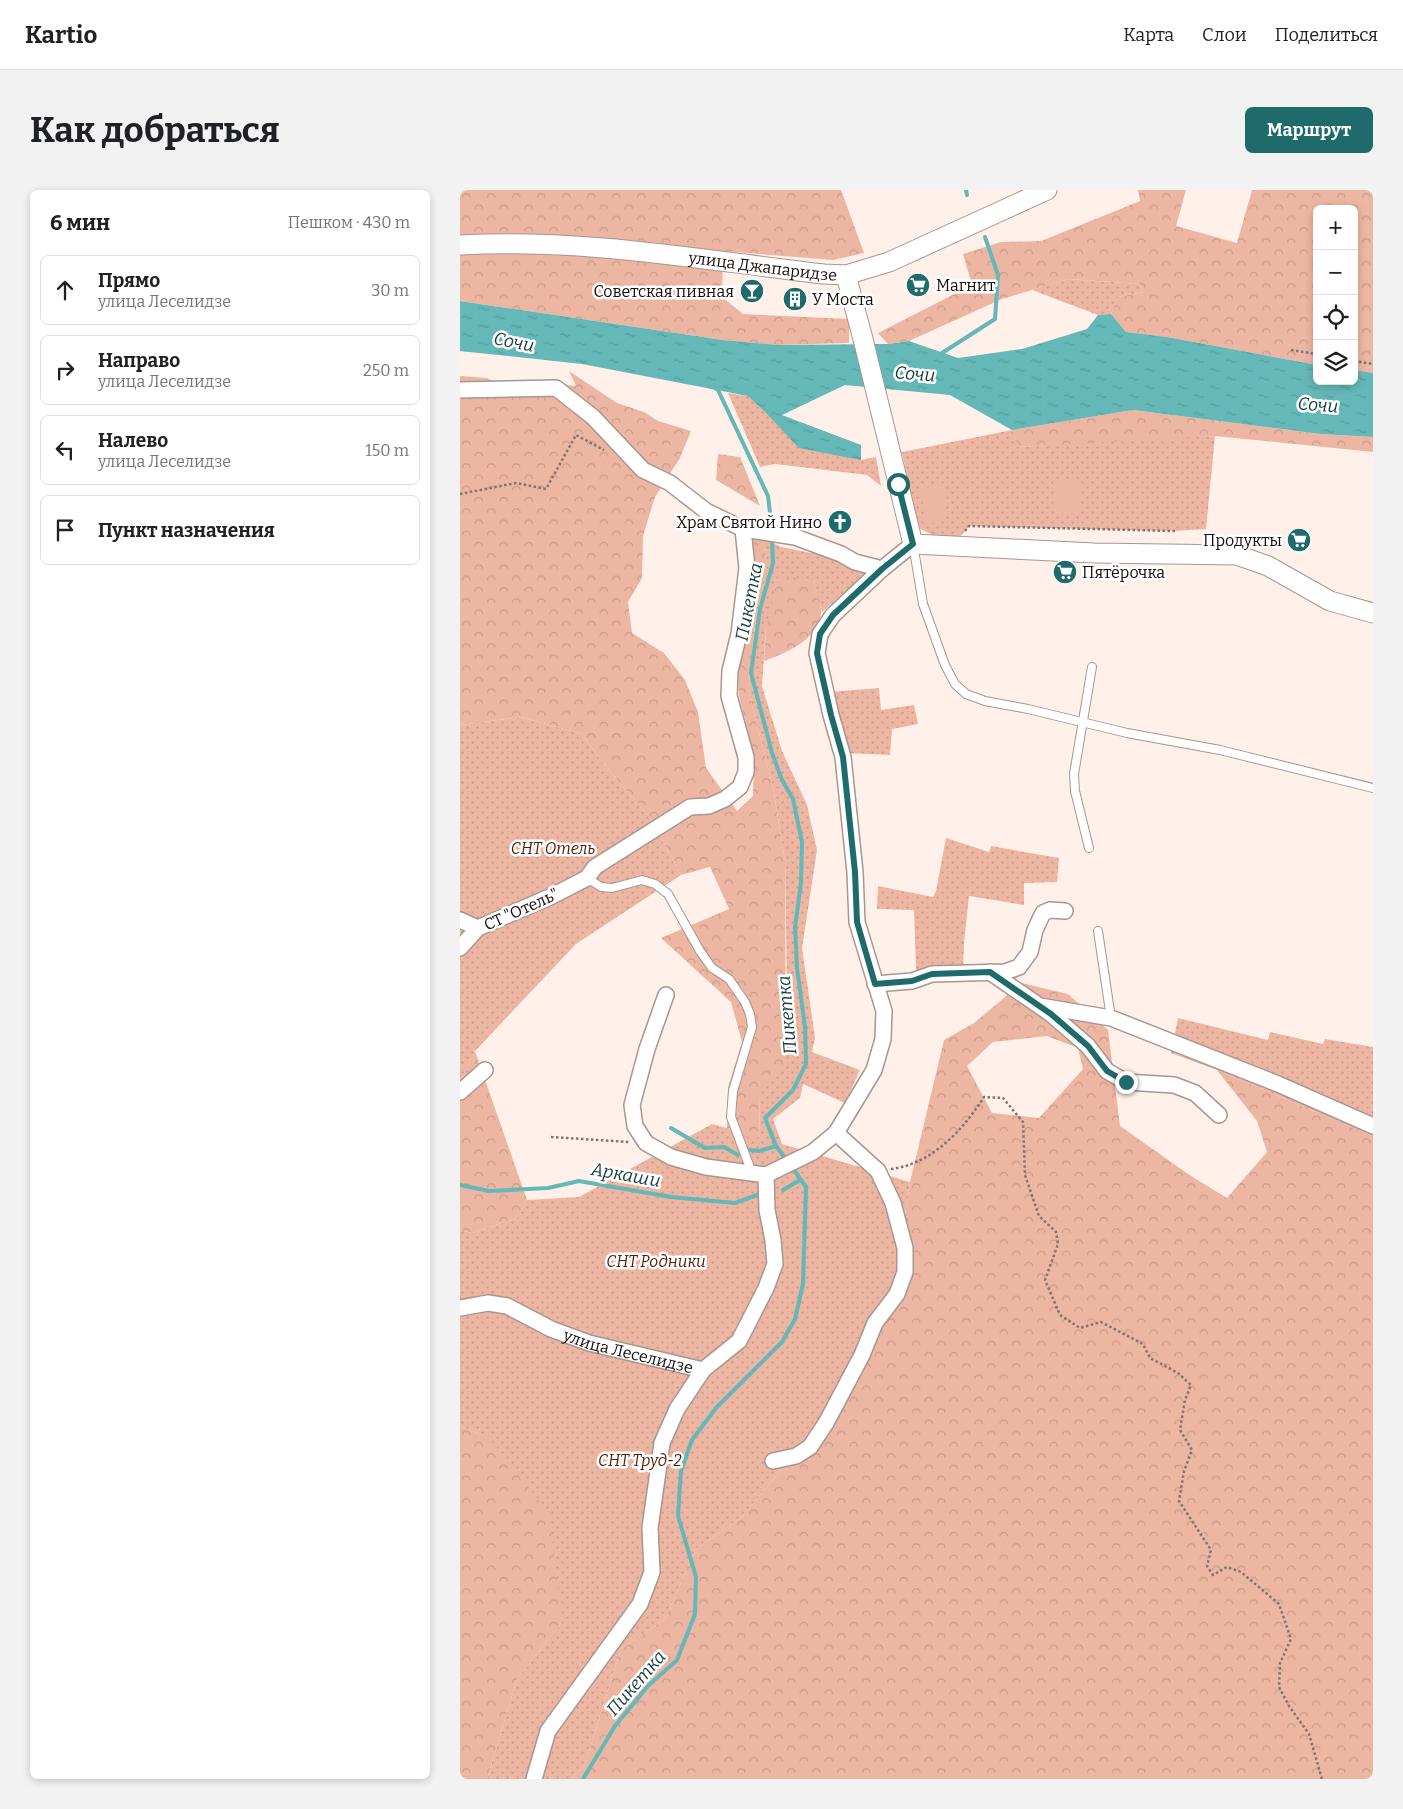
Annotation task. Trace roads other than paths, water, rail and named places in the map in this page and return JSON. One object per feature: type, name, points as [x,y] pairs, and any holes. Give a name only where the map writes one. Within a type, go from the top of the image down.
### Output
[{"type":"street","name":"улица Джапаридзе","points":[[460,245],[499,242],[582,246],[846,275],[889,262],[1047,190]]},
{"type":"street","points":[[846,275],[913,544]]},
{"type":"street","points":[[460,390],[556,388],[593,417],[643,470],[670,483],[706,511],[743,529],[795,537],[841,554],[855,562],[882,569]]},
{"type":"street","name":"СТ \"Отель\"","points":[[460,948],[478,928],[552,896],[587,878],[594,867],[690,807],[709,806],[724,799],[740,787],[746,772],[746,757],[729,696],[730,671],[739,634],[747,568],[743,529]]},
{"type":"street","points":[[666,995],[646,1049],[632,1105],[635,1126],[646,1143],[671,1157],[706,1167],[759,1174],[813,1152],[836,1133],[874,1070],[884,1039],[884,1011],[857,922],[855,872],[843,757],[817,653],[820,634],[833,615],[882,569],[913,544],[1094,553],[1237,555],[1268,566],[1330,601],[1373,612]]},
{"type":"street","points":[[875,984],[912,981],[932,974],[1005,972],[1020,966],[1030,952],[1034,930],[1043,913],[1050,910],[1065,911]]},
{"type":"street","points":[[460,920],[478,928]]},
{"type":"street","points":[[990,972],[1040,1006],[1088,1046],[1107,1071],[1126,1082],[1174,1085],[1195,1093],[1219,1115]]},
{"type":"street","points":[[1040,1006],[1111,1018],[1278,1084],[1373,1126]]},
{"type":"street","points":[[460,1092],[485,1070]]},
{"type":"street","points":[[774,1461],[796,1456],[810,1447],[826,1423],[857,1363],[874,1322],[898,1294],[905,1272],[905,1248],[893,1203],[878,1171],[836,1133]]},
{"type":"street","name":"улица Леселидзе","points":[[460,1308],[488,1303],[507,1306],[551,1329],[589,1343],[703,1370],[721,1358],[739,1341],[766,1288],[775,1264],[773,1240],[759,1174]]},
{"type":"street","points":[[534,1779],[548,1731],[640,1604],[652,1572],[650,1528],[662,1443],[677,1409],[703,1370]]},
{"type":"lane","points":[[913,544],[923,604],[945,665],[955,684],[966,694],[985,701],[1028,709],[1127,733],[1220,750],[1373,788]]},
{"type":"lane","points":[[1089,848],[1075,791],[1075,760],[1092,667]]},
{"type":"lane","points":[[587,878],[601,888],[612,888],[642,880],[655,884],[668,894],[700,951],[712,968],[729,979],[745,1002],[750,1014],[752,1027],[733,1091],[732,1117],[759,1174]]},
{"type":"lane","points":[[1098,931],[1111,1018]]},
{"type":"water","name":"Сочи","points":[[460,301],[723,340],[778,345],[888,344],[909,341],[958,358],[1022,349],[1087,329],[1098,315],[1111,314],[1126,332],[1167,337],[1313,364],[1313,385],[1358,385],[1358,371],[1373,373],[1373,437],[1321,434],[1133,410],[1012,430],[950,395],[845,385],[782,415],[861,445],[861,460],[799,448],[748,396],[582,364],[460,351]]},
{"type":"waterway","points":[[966,190],[967,195]]},
{"type":"waterway","points":[[942,353],[995,319],[998,275],[985,237]]},
{"type":"waterway","name":"Пикетка","points":[[715,388],[718,390],[768,496],[772,530]]},
{"type":"waterway","name":"Пикетка","points":[[772,537],[773,563],[760,609],[751,673],[772,753],[782,780],[793,799],[802,842],[801,883],[795,927],[797,968],[805,1027],[806,1064],[793,1090],[765,1118],[776,1146],[788,1162]]},
{"type":"waterway","points":[[671,1128],[705,1148],[724,1147],[738,1155]]},
{"type":"waterway","points":[[750,1150],[759,1151],[776,1146]]},
{"type":"waterway","name":"Пикетка","points":[[583,1779],[615,1726],[648,1686],[677,1660],[695,1614],[696,1577],[678,1516],[681,1471],[692,1440],[716,1408],[782,1342],[795,1319],[803,1284],[806,1187],[792,1167]]},
{"type":"waterway","points":[[783,1190],[800,1180]]},
{"type":"waterway","name":"Аркаши","points":[[460,1185],[489,1191],[548,1188],[579,1181],[671,1197],[735,1203],[757,1195]]},
{"type":"place","name":"Магнит","points":[[918,285]]},
{"type":"place","name":"Советская пивная","points":[[752,291]]},
{"type":"place","name":"У Моста","points":[[795,299]]},
{"type":"place","name":"Храм Святой Нино","points":[[840,522]]},
{"type":"place","name":"Продукты","points":[[1299,540]]},
{"type":"place","name":"Пятёрочка","points":[[1065,572]]},
{"type":"park label","name":"СНТ Отель","points":[[553,848]]},
{"type":"park label","name":"СНТ Родники","points":[[656,1261]]},
{"type":"park label","name":"СНТ Труд-2","points":[[640,1460]]}]
